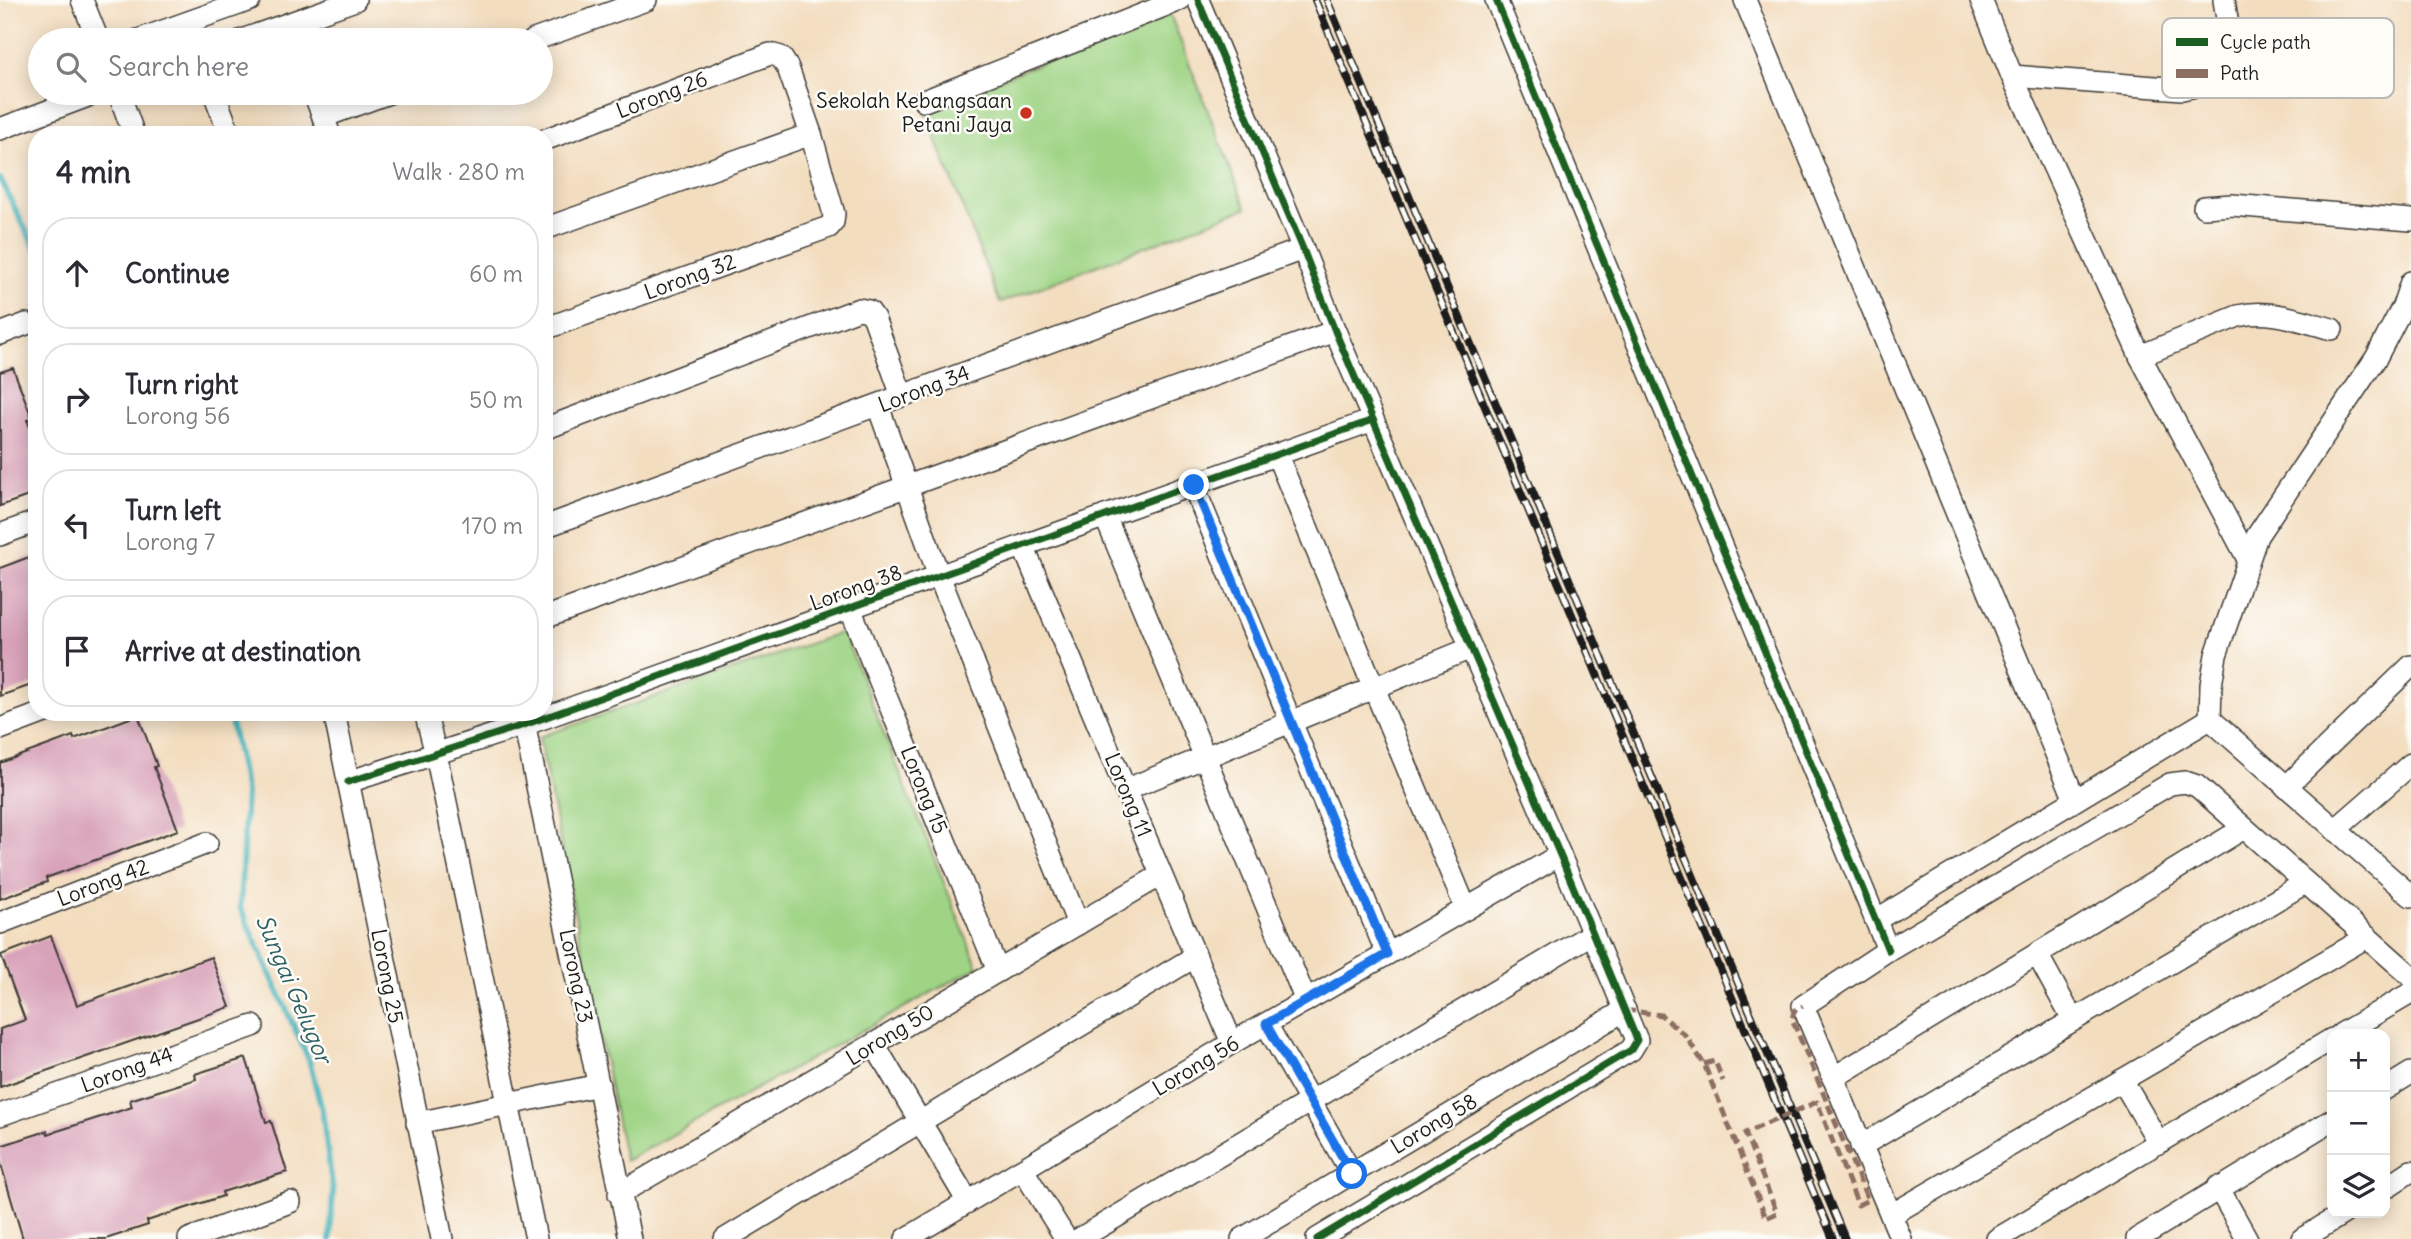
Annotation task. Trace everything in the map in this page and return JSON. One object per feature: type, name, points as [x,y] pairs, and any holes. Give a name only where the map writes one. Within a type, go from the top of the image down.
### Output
[{"type":"street","points":[[82,0],[91,28]]},
{"type":"street","points":[[172,28],[250,0]]},
{"type":"street","points":[[300,28],[355,0]]},
{"type":"street","points":[[553,33],[646,0]]},
{"type":"street","points":[[924,101],[1179,0]]},
{"type":"street","points":[[1198,0],[1335,331],[1637,1040],[1634,1049],[1317,1239]]},
{"type":"street","points":[[1496,0],[1888,950]]},
{"type":"street","points":[[1745,0],[2075,800]]},
{"type":"street","points":[[1981,0],[2012,76],[2140,356],[2248,559]]},
{"type":"street","points":[[2224,0],[2227,18]]},
{"type":"street","name":"Lorong 26","points":[[553,137],[770,54],[781,57],[788,68],[811,134]]},
{"type":"street","points":[[2012,76],[2162,87]]},
{"type":"street","points":[[0,129],[51,105]]},
{"type":"street","points":[[123,105],[131,126]]},
{"type":"street","points":[[219,105],[227,126]]},
{"type":"street","points":[[318,105],[326,126],[366,105]]},
{"type":"street","points":[[553,226],[811,134]]},
{"type":"street","name":"Lorong 32","points":[[553,326],[829,227],[834,214],[811,134]]},
{"type":"street","points":[[2204,207],[2232,205],[2411,220]]},
{"type":"street","name":"Lorong 34","points":[[553,524],[1303,249]]},
{"type":"street","points":[[2409,891],[2210,719],[2211,685],[2216,655],[2257,536],[2267,517],[2376,358],[2403,306],[2411,282]]},
{"type":"street","points":[[553,426],[859,309],[869,312],[874,318],[902,396]]},
{"type":"street","points":[[2140,356],[2252,312],[2332,329]]},
{"type":"street","points":[[0,334],[26,324]]},
{"type":"street","points":[[553,615],[1335,331]]},
{"type":"street","points":[[878,406],[939,576],[1078,924]]},
{"type":"street","name":"Lorong 38","points":[[553,709],[850,608],[1373,420]]},
{"type":"street","points":[[1277,455],[1466,909]]},
{"type":"street","points":[[1194,485],[1387,954]]},
{"type":"street","points":[[1105,516],[1306,1001]]},
{"type":"street","points":[[0,536],[28,525]]},
{"type":"street","name":"Lorong 11","points":[[1023,546],[1232,1043]]},
{"type":"street","name":"Lorong 15","points":[[850,608],[998,971]]},
{"type":"street","points":[[1125,790],[1471,648]]},
{"type":"street","points":[[2286,787],[2411,666]]},
{"type":"street","points":[[0,729],[28,718]]},
{"type":"street","points":[[1876,920],[2210,719]]},
{"type":"street","name":"Lorong 25","points":[[336,721],[442,1239]]},
{"type":"street","points":[[427,721],[536,1239]]},
{"type":"street","name":"Lorong 38","points":[[348,782],[436,754],[518,721]]},
{"type":"street","name":"Lorong 23","points":[[523,721],[630,1239]]},
{"type":"street","points":[[2336,830],[2411,764]]},
{"type":"street","points":[[1901,1239],[1803,1006],[1888,950],[2170,784],[2185,782],[2197,786],[2411,976]]},
{"type":"street","points":[[1833,1078],[2244,828]]},
{"type":"street","name":"Lorong 42","points":[[0,923],[207,843]]},
{"type":"street","name":"Lorong 56","points":[[906,1239],[1232,1043],[1560,855]]},
{"type":"street","name":"Lorong 50","points":[[619,1194],[1161,875]]},
{"type":"street","points":[[1861,1146],[2305,883]]},
{"type":"street","points":[[1079,1239],[1593,933]]},
{"type":"street","points":[[1891,1215],[2367,937]]},
{"type":"street","points":[[2037,954],[2073,1020]]},
{"type":"street","points":[[725,1239],[1196,956]]},
{"type":"street","points":[[2350,1029],[2411,993]]},
{"type":"street","name":"Lorong 58","points":[[1242,1239],[1625,1010]]},
{"type":"street","points":[[1266,1024],[1352,1174]]},
{"type":"street","name":"Lorong 44","points":[[0,1115],[253,1026]]},
{"type":"street","points":[[1997,1239],[2327,1043]]},
{"type":"street","points":[[874,1044],[968,1202]]},
{"type":"street","points":[[2390,1086],[2411,1073]]},
{"type":"street","points":[[2122,1080],[2158,1143]]},
{"type":"street","points":[[417,1124],[598,1085]]},
{"type":"street","points":[[2137,1239],[2218,1187],[2327,1123]]},
{"type":"street","points":[[1023,1170],[1066,1239]]},
{"type":"street","points":[[2390,1185],[2411,1171]]},
{"type":"street","points":[[2218,1187],[2248,1239]]},
{"type":"street","points":[[188,1239],[290,1202]]},
{"type":"street","points":[[2302,1239],[2336,1218]]},
{"type":"green space","points":[[1170,14],[1246,208],[1000,303],[924,108]]},
{"type":"green space","points":[[843,632],[978,967],[625,1161],[539,737]]},
{"type":"building","points":[[13,368],[28,407],[28,496],[0,506],[0,372]]},
{"type":"building","points":[[28,557],[28,686],[0,696],[0,568]]},
{"type":"building","points":[[122,721],[140,721],[178,830],[46,878],[47,882],[0,899],[0,763],[73,736],[74,739]]},
{"type":"building","points":[[51,936],[77,1005],[211,957],[230,1007],[0,1087],[0,1029],[25,1020],[1,955]]},
{"type":"building","points":[[246,1058],[266,1122],[271,1121],[287,1172],[222,1192],[223,1196],[147,1221],[148,1225],[106,1239],[23,1239],[0,1161],[0,1146],[132,1107],[130,1100],[196,1079],[195,1074]]},
{"type":"waterway","name":"Sungai Gelugor","points":[[0,179],[28,234]]},
{"type":"waterway","name":"Sungai Gelugor","points":[[231,721],[246,793],[240,907],[309,1060],[322,1110],[333,1192],[330,1239]]},
{"type":"railway","points":[[1315,0],[1833,1239]]},
{"type":"railway","points":[[1327,0],[1845,1239]]},
{"type":"marked path","points":[[1625,1010],[1661,1015],[1685,1035],[1704,1064],[1766,1218],[1777,1213],[1745,1133],[1817,1102],[1858,1205],[1868,1200],[1792,1019],[1794,1011],[1803,1006]]},
{"type":"marked path","points":[[1704,1064],[1715,1061],[1723,1081]]},
{"type":"cycle path","points":[[1198,0],[1335,331],[1637,1040],[1631,1050],[1317,1239]]},
{"type":"cycle path","points":[[1496,0],[1888,950]]},
{"type":"cycle path","points":[[553,715],[1373,420]]},
{"type":"cycle path","points":[[348,782],[535,721]]},
{"type":"place","name":"Sekolah Kebangsaan Petani Jaya","points":[[1026,113]]},
{"type":"route","points":[[1194,485],[1387,954],[1266,1024],[1352,1174]]}]
